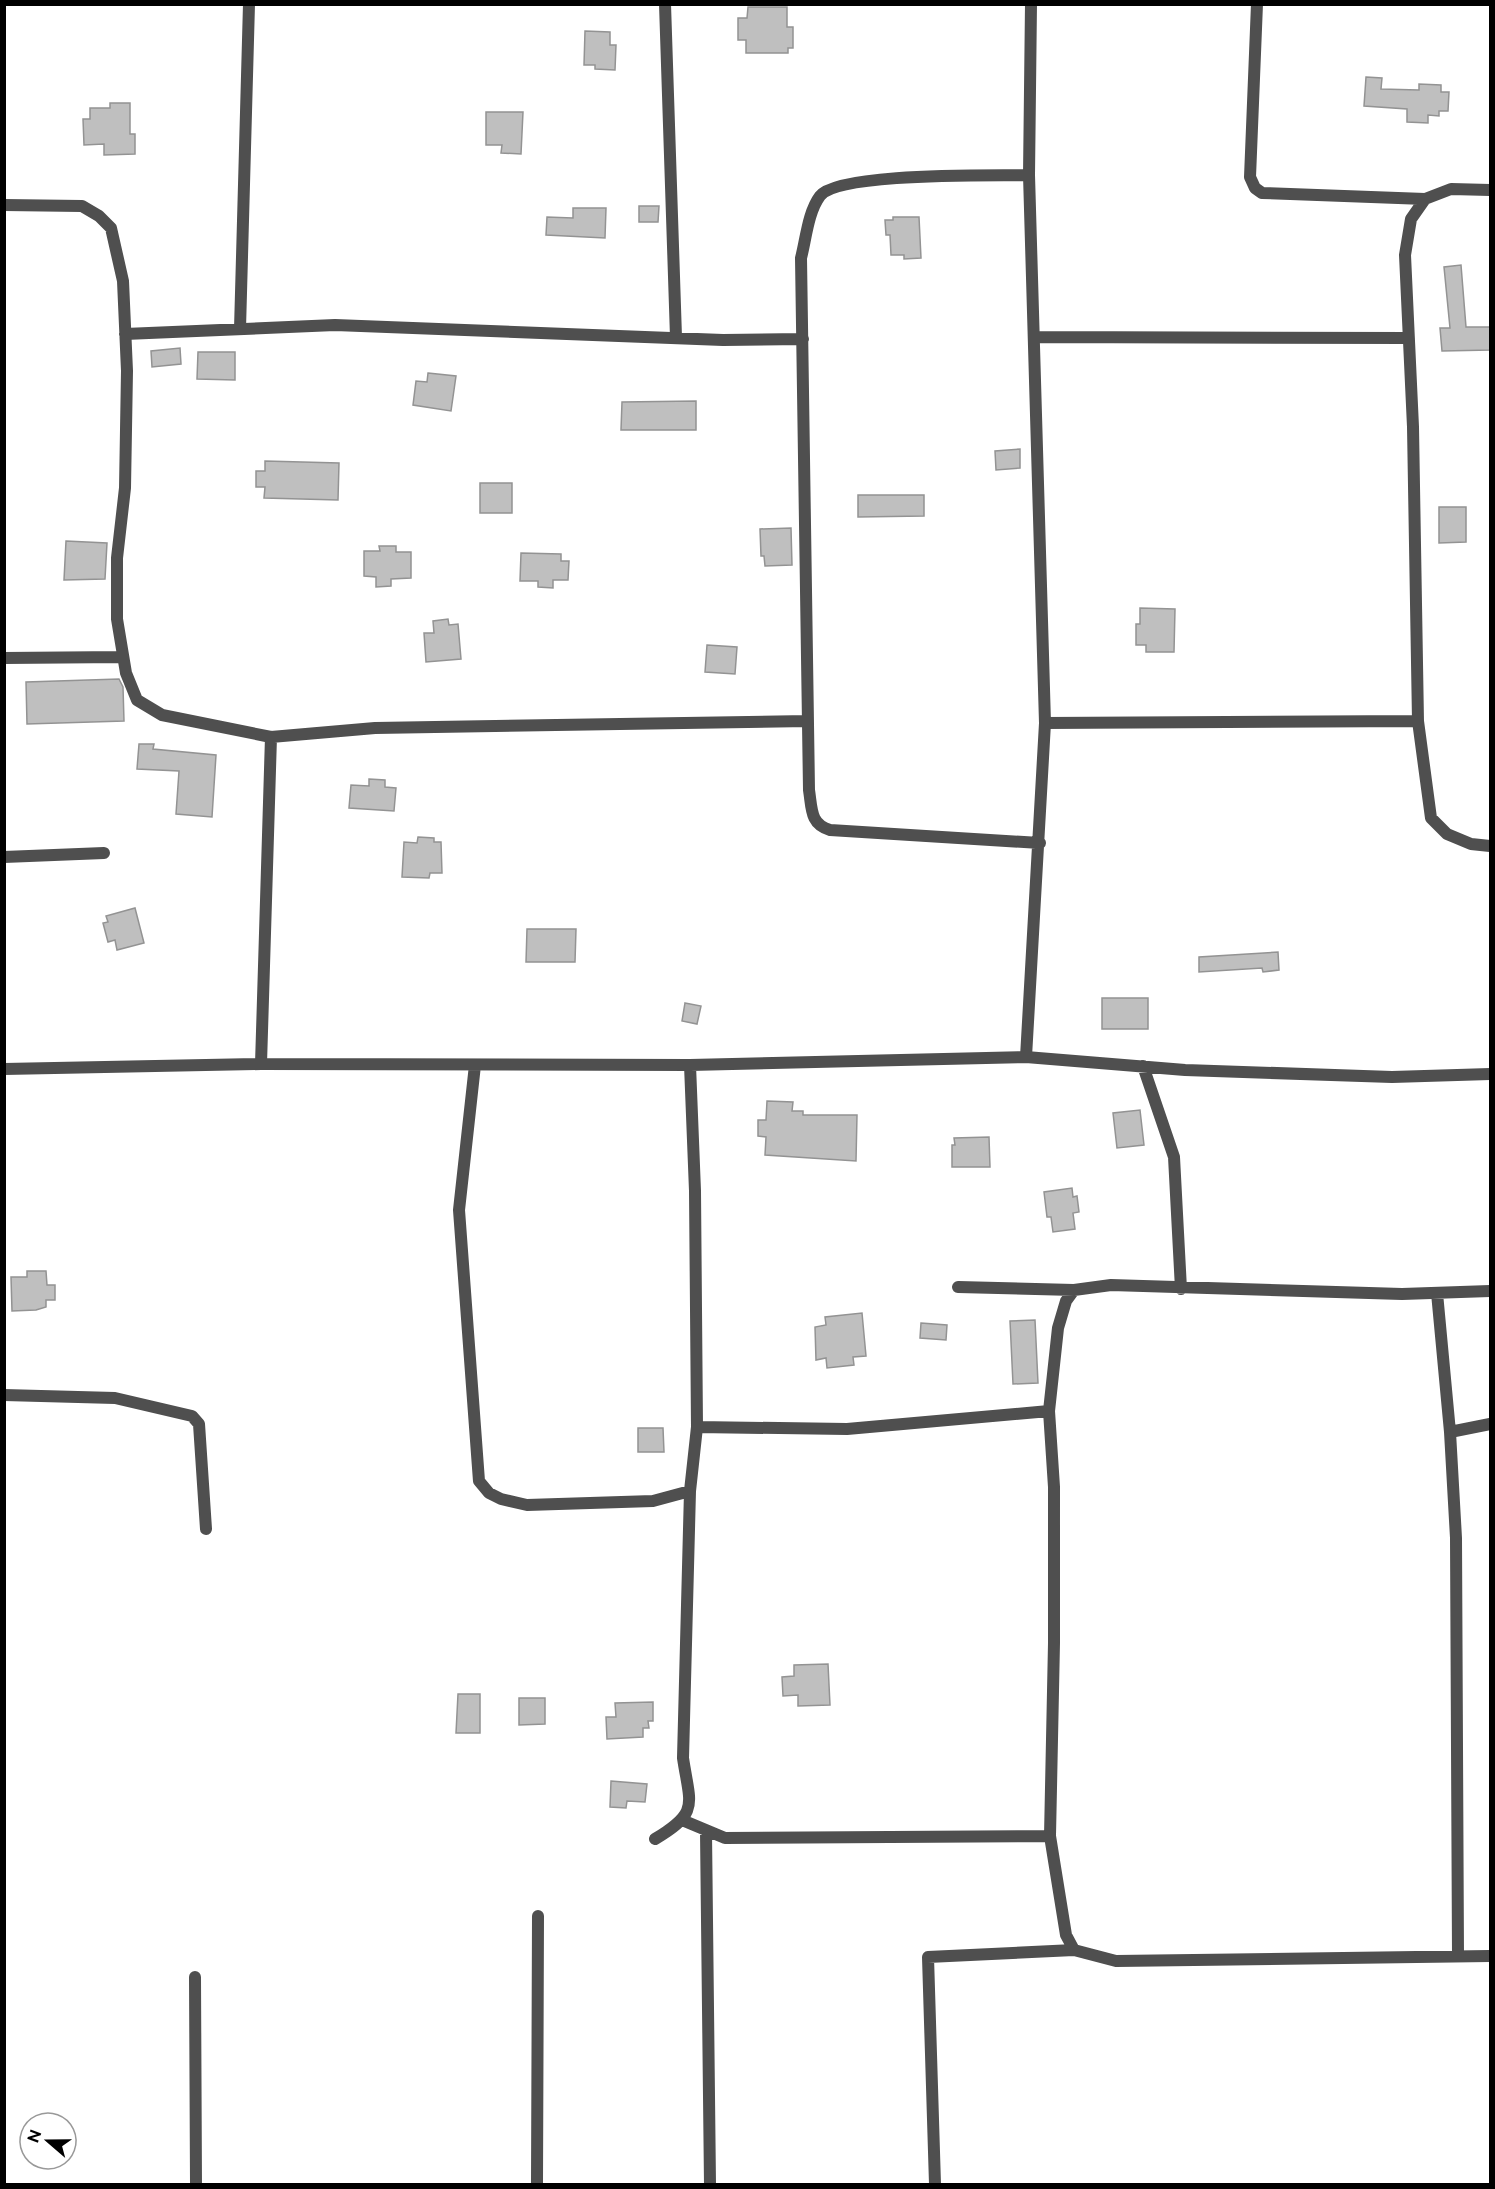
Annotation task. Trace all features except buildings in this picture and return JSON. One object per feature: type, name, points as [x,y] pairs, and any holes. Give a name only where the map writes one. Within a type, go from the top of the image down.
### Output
[{"type":"street","points":[[240,328],[249,4]]},
{"type":"street","points":[[665,4],[676,337]]},
{"type":"street","points":[[1026,1057],[1040,843],[1045,723],[1029,175],[1031,4]]},
{"type":"street","points":[[1257,4],[1250,177],[1255,188],[1262,193],[1425,199],[1451,189],[1491,190]]},
{"type":"street","points":[[1029,175],[901,177],[833,187],[820,195],[813,211],[801,258],[809,790],[813,820],[820,827],[848,833],[1040,843]]},
{"type":"street","points":[[1425,199],[1411,219],[1406,255],[1418,721],[1431,818],[1447,834],[1471,844],[1491,846]]},
{"type":"street","points":[[4,205],[82,206],[99,216],[111,228],[123,281],[125,334],[125,488],[117,558],[117,619],[126,673],[137,700],[162,715],[271,737],[375,728],[808,721]]},
{"type":"street","points":[[125,334],[335,325],[723,340],[803,339]]},
{"type":"street","points":[[1034,337],[1409,338]]},
{"type":"street","points":[[4,658],[123,657]]},
{"type":"street","points":[[1045,723],[1418,721]]},
{"type":"street","points":[[261,1064],[271,737]]},
{"type":"street","points":[[4,857],[104,853]]},
{"type":"street","points":[[4,1069],[261,1064],[690,1065],[1026,1057],[1143,1066],[1392,1077],[1491,1074]]},
{"type":"street","points":[[475,1065],[459,1210],[479,1481],[495,1496],[527,1504],[653,1501],[690,1491]]},
{"type":"street","points":[[655,1839],[682,1820],[689,1809],[690,1795],[683,1758],[690,1491],[697,1427],[695,1191],[690,1065]]},
{"type":"street","points":[[1143,1066],[1174,1157],[1181,1289]]},
{"type":"street","points":[[958,1287],[1074,1290],[1111,1285],[1181,1289],[1437,1293],[1491,1291]]},
{"type":"street","points":[[1074,1290],[1066,1301],[1058,1328],[1049,1411],[1054,1487],[1050,1836],[1066,1935],[1074,1950]]},
{"type":"street","points":[[1437,1293],[1450,1432],[1456,1538],[1458,1955]]},
{"type":"street","points":[[4,1395],[115,1398],[192,1416],[199,1424],[206,1528]]},
{"type":"street","points":[[697,1427],[847,1429],[1049,1411]]},
{"type":"street","points":[[1450,1432],[1491,1424]]},
{"type":"street","points":[[682,1820],[706,1832],[725,1838],[1050,1836]]},
{"type":"street","points":[[706,1832],[710,2184]]},
{"type":"street","points":[[537,2184],[538,1916]]},
{"type":"street","points":[[935,2184],[928,1957],[1074,1950],[1116,1961],[1491,1956]]},
{"type":"street","points":[[195,1977],[196,2184]]}]
